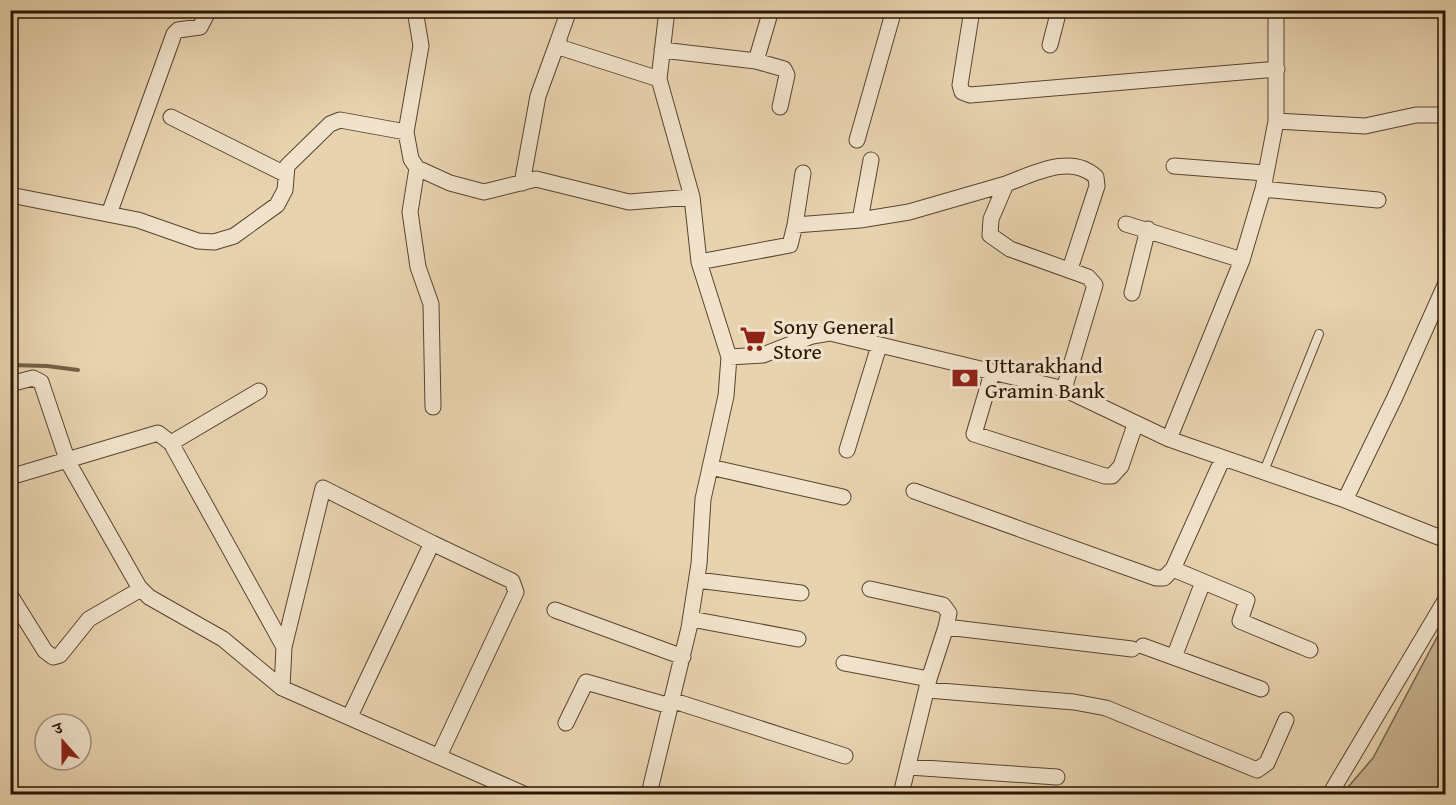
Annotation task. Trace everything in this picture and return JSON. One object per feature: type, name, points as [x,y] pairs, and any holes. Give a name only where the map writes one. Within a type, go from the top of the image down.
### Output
[{"type":"street","points":[[109,214],[174,34],[178,30],[200,27],[209,10]]},
{"type":"street","points":[[415,10],[421,46],[406,132],[411,159],[417,168],[450,183],[484,192],[541,180],[629,202],[692,197]]},
{"type":"street","points":[[522,183],[538,96],[569,10]]},
{"type":"street","points":[[649,795],[691,619],[697,580],[703,500],[726,396],[729,357],[699,262],[692,197],[659,79],[667,10]]},
{"type":"street","points":[[756,61],[771,10]]},
{"type":"street","points":[[858,140],[894,10]]},
{"type":"street","points":[[972,10],[960,85],[962,92],[969,95],[1277,69]]},
{"type":"street","points":[[1050,45],[1059,10]]},
{"type":"street","points":[[1169,439],[1242,260],[1263,189],[1276,121],[1276,10]]},
{"type":"street","points":[[558,41],[564,50],[659,79]]},
{"type":"street","points":[[662,50],[756,61],[786,70],[780,107]]},
{"type":"street","points":[[1276,121],[1365,126],[1416,115],[1446,115]]},
{"type":"street","points":[[171,117],[285,174]]},
{"type":"street","points":[[10,195],[109,214],[161,227],[198,241],[214,242],[234,236],[277,205],[285,189],[287,166],[336,121],[406,132]]},
{"type":"street","points":[[860,220],[870,160]]},
{"type":"street","points":[[795,225],[860,220],[909,212],[1060,166],[1081,166],[1096,177],[1097,186],[1070,269]]},
{"type":"street","points":[[1174,166],[1265,172]]},
{"type":"street","points":[[417,168],[410,212],[418,267],[431,304],[433,407]]},
{"type":"street","points":[[699,262],[788,245],[795,225],[803,173]]},
{"type":"street","points":[[1006,184],[991,219],[990,235],[1010,249],[1070,269],[1092,280],[1095,292],[1064,389]]},
{"type":"street","points":[[1263,189],[1378,200]]},
{"type":"street","points":[[1126,224],[1242,260]]},
{"type":"street","points":[[1132,293],[1148,229]]},
{"type":"street","points":[[1344,500],[1395,397],[1446,283]]},
{"type":"street","points":[[729,357],[763,355],[822,333],[1064,389],[1169,439],[1344,500],[1446,540]]},
{"type":"street","points":[[847,450],[879,346]]},
{"type":"street","points":[[992,373],[974,434],[1105,476],[1112,476],[1121,466],[1135,424]]},
{"type":"street","points":[[10,384],[33,378],[41,382],[68,462],[141,589],[149,597],[223,639],[282,688],[350,716],[524,795]]},
{"type":"street","points":[[171,443],[259,391]]},
{"type":"street","points":[[10,477],[68,462],[158,433],[171,443],[284,647]]},
{"type":"street","points":[[914,491],[1156,578],[1164,578],[1173,569],[1223,458]]},
{"type":"street","points":[[710,466],[843,497]]},
{"type":"street","points":[[282,688],[284,647],[323,488],[512,580],[516,592],[439,756]]},
{"type":"street","points":[[350,716],[432,543]]},
{"type":"street","points":[[1173,569],[1247,600],[1240,618],[1242,623],[1310,650]]},
{"type":"street","points":[[697,580],[801,593]]},
{"type":"street","points":[[1174,657],[1203,582]]},
{"type":"street","points":[[10,595],[45,651],[53,657],[60,655],[95,615],[141,589]]},
{"type":"street","points":[[870,589],[943,605],[949,612],[928,684],[901,795]]},
{"type":"street","points":[[1330,795],[1446,599]]},
{"type":"street","points":[[555,610],[683,657]]},
{"type":"street","points":[[691,619],[798,639]]},
{"type":"street","points":[[946,627],[1137,647],[1174,657],[1261,689]]},
{"type":"street","points":[[844,663],[928,684],[1106,708],[1257,770],[1267,763],[1286,720]]},
{"type":"street","points":[[566,723],[586,682],[670,703],[845,756]]},
{"type":"street","points":[[909,767],[1057,777]]},
{"type":"lane","points":[[1264,471],[1318,334]]},
{"type":"shaded area","points":[[1445,622],[1445,794],[1342,794],[1373,758]]},
{"type":"waterway","points":[[10,365],[78,370]]},
{"type":"place","name":"Sony General Store","points":[[753,339]]},
{"type":"place","name":"Uttarakhand Gramin Bank","points":[[965,378]]}]
